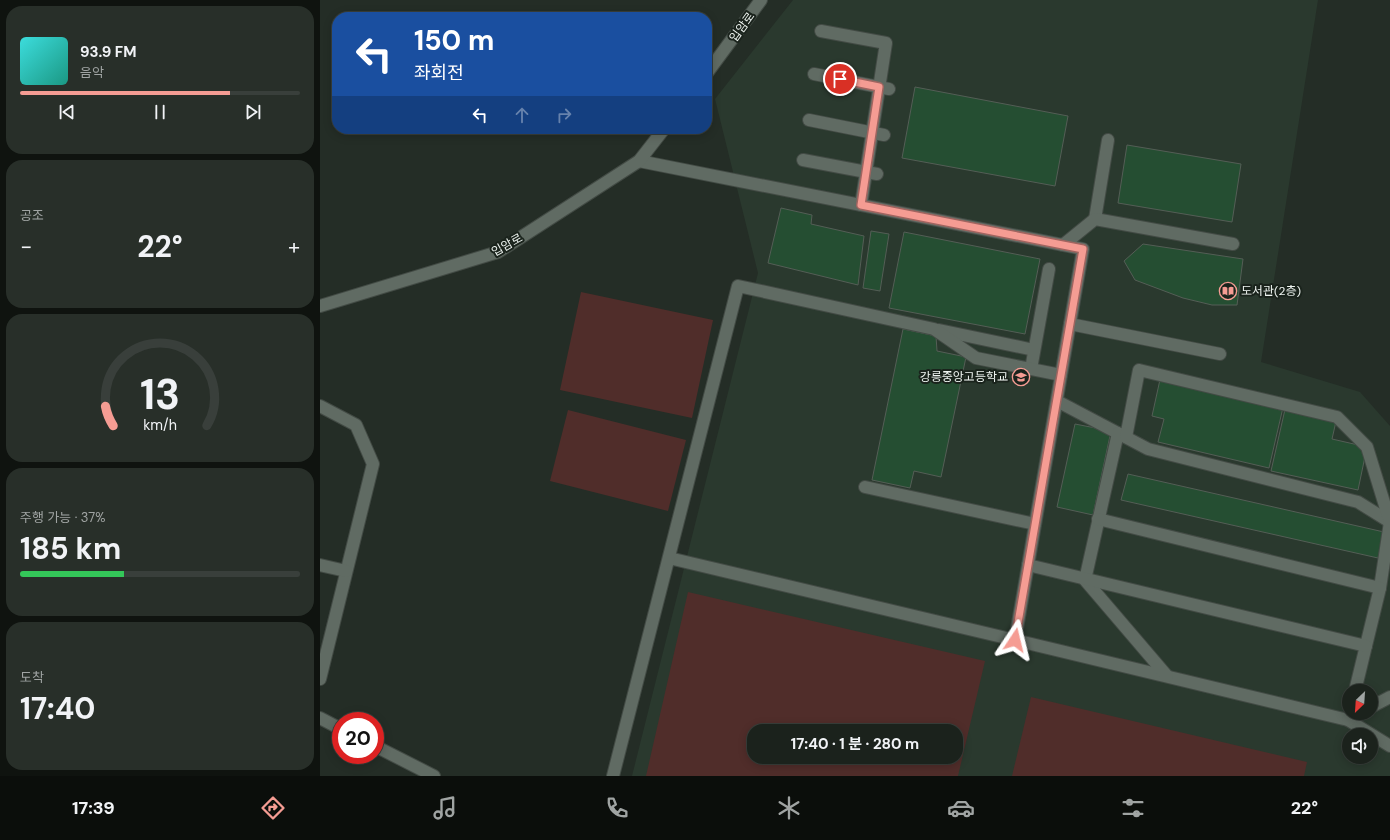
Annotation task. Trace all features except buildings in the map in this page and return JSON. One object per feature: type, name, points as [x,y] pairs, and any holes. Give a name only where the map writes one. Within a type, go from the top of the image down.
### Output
[{"type":"street","name":"입암로","points":[[712,66],[761,0]]},
{"type":"street","points":[[821,31],[886,43],[884,88],[872,173],[861,205]]},
{"type":"street","points":[[814,74],[884,88]]},
{"type":"street","points":[[809,120],[878,134]]},
{"type":"street","name":"입암로","points":[[320,306],[498,252],[639,161],[660,134]]},
{"type":"street","points":[[1063,245],[1095,220],[1108,140]]},
{"type":"street","points":[[803,160],[872,173]]},
{"type":"street","points":[[639,161],[1083,249],[1015,640]]},
{"type":"street","points":[[1095,220],[1233,244]]},
{"type":"street","points":[[1031,369],[1048,269]]},
{"type":"street","points":[[613,776],[738,286],[1034,350]]},
{"type":"street","points":[[1070,324],[1220,354]]},
{"type":"street","points":[[934,328],[976,358],[1061,375]]},
{"type":"street","points":[[1085,580],[1098,519],[1139,370],[1337,417],[1367,447],[1390,522],[1380,588],[1357,684]]},
{"type":"street","points":[[1057,401],[1148,449],[1358,502],[1390,522]]},
{"type":"street","points":[[320,406],[356,425],[373,464],[320,679]]},
{"type":"street","points":[[865,487],[1035,524]]},
{"type":"street","points":[[1098,519],[1380,588]]},
{"type":"street","points":[[669,558],[1167,676],[1342,715]]},
{"type":"street","points":[[320,565],[346,571]]},
{"type":"street","points":[[1028,565],[1085,580],[1366,646]]},
{"type":"street","points":[[1085,580],[1167,676]]},
{"type":"street","points":[[1378,703],[1390,696]]},
{"type":"street","points":[[320,718],[332,724]]},
{"type":"street","points":[[1354,720],[1390,746]]},
{"type":"street","points":[[384,751],[434,776]]},
{"type":"shaded area","name":"강릉중앙고등학교","points":[[793,0],[1318,0],[1261,362],[1360,392],[1390,426],[1390,776],[632,776],[758,273],[715,99]]},
{"type":"shaded area","points":[[581,292],[713,320],[692,418],[560,390]]},
{"type":"shaded area","points":[[568,410],[686,440],[668,511],[550,481]]},
{"type":"shaded area","points":[[688,592],[985,661],[963,755],[963,724],[747,724],[747,764],[961,764],[958,776],[646,776]]},
{"type":"shaded area","points":[[1031,697],[1307,762],[1304,776],[1012,776]]},
{"type":"place","name":"도서관(2층)","points":[[1228,291]]},
{"type":"place","name":"강릉중앙고등학교","points":[[1021,377]]},
{"type":"route","points":[[840,79],[879,87],[861,205],[1083,249],[1015,640]]}]
